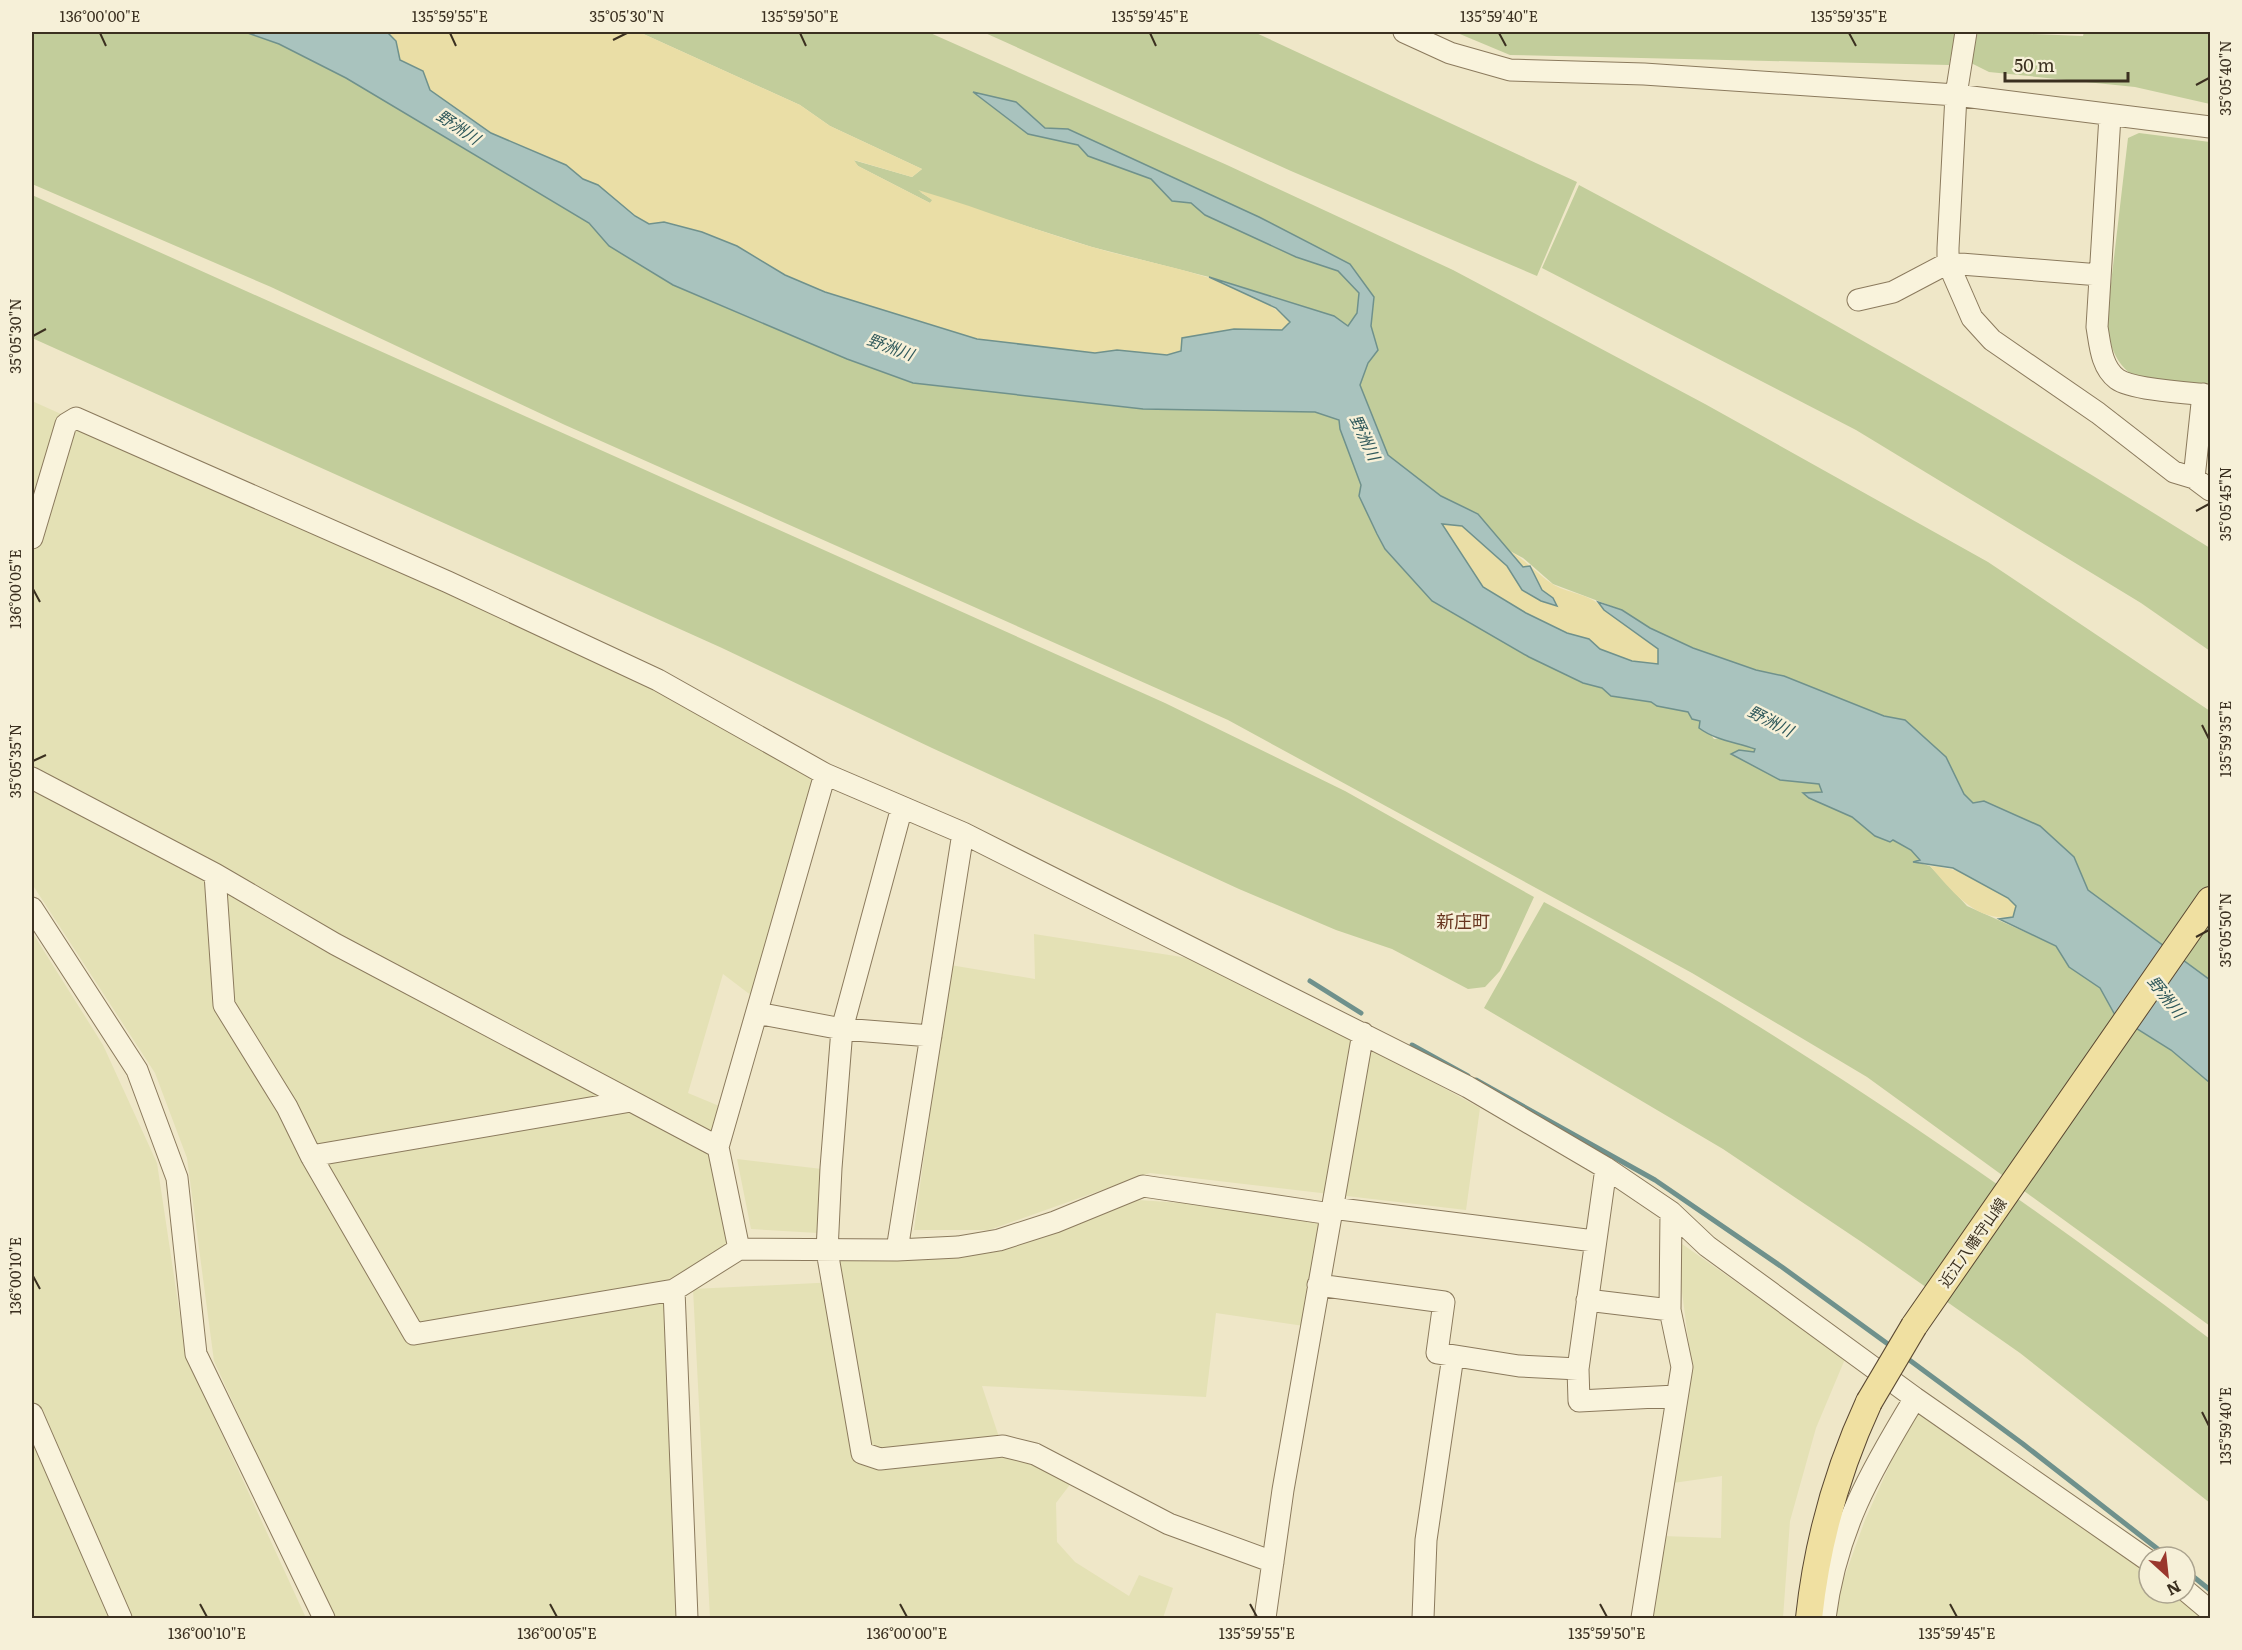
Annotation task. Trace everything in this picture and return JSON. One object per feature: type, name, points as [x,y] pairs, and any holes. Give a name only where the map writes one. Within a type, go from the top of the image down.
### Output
[{"type":"main road","name":"近江八幡守山線","points":[[1809,1618],[1814,1574],[1833,1494],[1844,1459],[1869,1402],[1917,1321],[2211,900]]},
{"type":"street","points":[[1404,32],[1450,53],[1510,70],[1644,74],[1956,95],[2211,127]]},
{"type":"street","points":[[1966,32],[1956,95],[1948,263],[1972,318],[1992,340],[2090,406],[2174,472],[2202,484],[2207,395],[2146,388],[2118,379],[2106,366],[2100,350],[2097,327],[2110,116]]},
{"type":"street","points":[[1858,300],[1893,292],[1948,263],[2100,275]]},
{"type":"street","points":[[32,538],[66,424],[76,418],[448,582],[658,680],[825,774],[963,833],[1468,1087],[1606,1168],[1671,1212],[1707,1246],[1915,1398],[2137,1553]]},
{"type":"street","points":[[739,1249],[718,1147],[825,774]]},
{"type":"street","points":[[32,778],[215,874],[334,944],[718,1147]]},
{"type":"street","points":[[902,807],[842,1029],[827,1251],[862,1453],[880,1459],[1003,1446],[1035,1454],[1169,1524],[1273,1562]]},
{"type":"street","points":[[897,1250],[963,833]]},
{"type":"street","points":[[215,874],[225,1005],[287,1107],[311,1156],[414,1334],[674,1290],[739,1249],[897,1250],[958,1247],[999,1240],[1055,1222],[1143,1186],[1331,1211],[1594,1241]]},
{"type":"street","points":[[32,908],[137,1070],[177,1178],[196,1354],[324,1618]]},
{"type":"street","points":[[757,1013],[842,1029],[931,1036]]},
{"type":"street","points":[[1273,1617],[1273,1562],[1318,1285],[1363,1033]]},
{"type":"street","points":[[311,1156],[632,1101]]},
{"type":"street","points":[[1606,1168],[1594,1241],[1578,1369],[1579,1401],[1676,1396]]},
{"type":"street","points":[[1642,1618],[1682,1367],[1670,1310],[1671,1212]]},
{"type":"street","points":[[1318,1285],[1443,1302],[1437,1353],[1519,1366],[1578,1369]]},
{"type":"street","points":[[674,1290],[687,1618]]},
{"type":"street","points":[[1587,1300],[1670,1310]]},
{"type":"street","points":[[1423,1618],[1426,1540],[1453,1356]]},
{"type":"street","points":[[1825,1618],[1839,1544],[1857,1498],[1915,1398]]},
{"type":"street","points":[[32,1414],[121,1618]]},
{"type":"street","points":[[2197,1600],[2211,1611]]},
{"type":"shaded area","points":[[32,401],[663,684],[818,777],[752,996],[723,974],[688,1093],[724,1108],[731,1243],[669,1283],[680,1618],[331,1618],[214,1361],[187,1158],[155,1073],[32,884]]},
{"type":"shaded area","points":[[32,932],[103,1045],[157,1163],[186,1356],[306,1618],[32,1618]]},
{"type":"shaded area","points":[[1034,934],[1214,962],[1480,1108],[1466,1210],[1150,1173],[989,1230],[914,1230],[950,965],[1035,979]]},
{"type":"shaded area","points":[[737,1159],[822,1169],[818,1233],[751,1229]]},
{"type":"shaded area","points":[[1138,1200],[1322,1212],[1304,1326],[1216,1313],[1206,1397],[982,1386],[1004,1452],[1078,1474],[1056,1503],[1057,1542],[1075,1562],[1129,1596],[1139,1575],[1173,1588],[1163,1618],[710,1618],[693,1289],[837,1282],[840,1258],[1002,1249]]},
{"type":"shaded area","points":[[1675,1239],[1845,1359],[1816,1428],[1790,1521],[1783,1618],[1650,1618],[1662,1536],[1721,1538],[1722,1476],[1673,1483],[1692,1368]]},
{"type":"shaded area","points":[[1934,1402],[2137,1552],[2137,1605],[2197,1605],[2210,1618],[1836,1618],[1839,1592],[1865,1520],[1913,1413]]},
{"type":"green space","points":[[32,32],[245,32],[279,44],[346,78],[589,223],[609,246],[673,285],[847,359],[913,383],[1143,409],[1315,412],[1340,420],[1361,485],[1359,496],[1385,550],[1432,601],[1529,657],[1583,683],[1602,688],[1611,696],[1651,702],[1657,706],[1688,712],[1701,721],[1714,739],[1726,738],[1755,749],[1754,752],[1739,750],[1805,782],[1819,784],[1823,792],[1804,793],[1852,817],[1875,836],[1893,840],[1911,850],[1921,860],[1915,862],[1930,866],[1967,906],[2056,946],[2069,967],[2100,988],[2115,1015],[2171,1050],[2210,1083],[2210,1326],[1867,1077],[1692,973],[1228,720],[565,425],[271,287],[32,184]]},
{"type":"green space","points":[[639,32],[928,32],[1227,165],[1453,270],[1705,404],[1988,562],[2210,711],[2210,980],[2088,890],[2074,857],[1973,803],[1964,794],[1946,757],[1905,720],[1884,716],[1784,676],[1756,670],[1693,648],[1650,628],[1622,610],[1553,584],[1523,558],[1508,550],[1478,514],[1441,496],[1388,455],[1360,385],[1368,363],[1378,350],[1371,326],[1374,297],[1350,264],[1259,217],[1068,129],[1045,128],[1016,102],[974,93],[1028,134],[1078,145],[1088,156],[1151,179],[1172,201],[1191,203],[1205,215],[1296,257],[1338,271],[1359,293],[1357,313],[1348,326],[1333,316],[1209,277],[1092,247],[920,192],[933,200],[930,203],[858,166],[853,160],[912,177],[922,169],[830,126],[800,105]]},
{"type":"green space","points":[[983,32],[1254,32],[1577,182],[1537,276],[1291,171]]},
{"type":"green space","points":[[1455,32],[1956,32],[1949,65],[1510,55]]},
{"type":"green space","points":[[1978,32],[2083,36],[2084,32],[2210,32],[2210,104],[2135,87],[1989,72],[1969,62]]},
{"type":"green space","points":[[2139,133],[2210,142],[2210,387],[2156,383],[2142,380],[2130,373],[2120,363],[2112,347],[2106,326],[2128,138]]},
{"type":"green space","points":[[1579,185],[1898,361],[2055,453],[2210,548],[2210,651],[2141,603],[1856,430],[1542,268]]},
{"type":"green space","points":[[32,195],[1165,703],[1345,791],[1534,897],[1500,971],[1485,987],[1468,989],[1392,949],[1336,930],[1239,889],[932,748],[722,648],[32,338]]},
{"type":"green space","points":[[1544,902],[1717,1001],[1886,1108],[2050,1221],[2210,1339],[2210,1503],[2020,1353],[1863,1243],[1723,1149],[1484,1008]]},
{"type":"sand","points":[[387,32],[639,32],[800,105],[830,126],[922,169],[912,177],[854,160],[858,166],[930,203],[932,200],[918,190],[1070,240],[1222,283],[1270,306],[1291,322],[1282,330],[1234,329],[1182,338],[1181,351],[1167,355],[1117,350],[1096,353],[977,339],[825,292],[785,275],[737,246],[702,232],[664,222],[649,224],[635,216],[598,185],[583,179],[566,165],[491,133],[430,90],[423,71],[400,60],[396,41]]},
{"type":"sand","points":[[1441,524],[1462,526],[1507,566],[1522,589],[1541,601],[1557,606],[1553,598],[1542,590],[1530,566],[1523,567],[1508,550],[1526,562],[1554,585],[1588,597],[1658,649],[1659,664],[1632,661],[1600,649],[1589,639],[1567,633],[1526,613],[1483,587]]},
{"type":"sand","points":[[1930,866],[1965,873],[1987,883],[2008,897],[2016,906],[2013,917],[1987,915],[1976,910],[1956,895]]},
{"type":"water","name":"野洲川","points":[[245,32],[387,32],[396,41],[400,60],[423,71],[430,90],[491,133],[566,165],[583,179],[598,185],[635,216],[649,224],[664,222],[702,232],[737,246],[785,275],[825,292],[977,339],[1095,353],[1117,350],[1167,355],[1181,351],[1182,338],[1234,329],[1282,330],[1290,322],[1276,308],[1209,277],[1334,316],[1348,326],[1357,313],[1359,293],[1338,271],[1296,257],[1205,215],[1191,203],[1172,201],[1151,179],[1088,156],[1078,145],[1028,134],[973,92],[1016,102],[1045,128],[1068,129],[1259,217],[1350,264],[1374,297],[1371,326],[1378,350],[1368,363],[1360,385],[1388,455],[1441,496],[1478,514],[1523,567],[1530,566],[1542,590],[1553,598],[1557,606],[1541,601],[1522,590],[1507,566],[1462,526],[1442,524],[1483,587],[1526,613],[1567,633],[1589,639],[1600,649],[1632,661],[1658,664],[1658,649],[1604,610],[1598,602],[1622,610],[1650,628],[1693,648],[1756,670],[1784,676],[1884,716],[1905,720],[1946,757],[1964,794],[1973,803],[1984,801],[2040,826],[2074,857],[2088,890],[2210,980],[2210,1083],[2171,1050],[2115,1015],[2100,988],[2069,967],[2056,946],[1999,919],[2013,917],[2016,906],[2008,898],[1953,868],[1913,862],[1920,860],[1911,850],[1893,840],[1890,842],[1875,836],[1852,817],[1809,798],[1803,793],[1822,792],[1819,784],[1780,780],[1731,754],[1739,750],[1754,752],[1755,749],[1705,732],[1699,728],[1700,721],[1692,719],[1688,712],[1657,706],[1651,702],[1611,696],[1602,688],[1583,683],[1529,657],[1432,601],[1385,549],[1377,534],[1359,496],[1361,485],[1340,429],[1339,420],[1315,412],[1143,409],[913,383],[847,359],[673,285],[609,246],[589,223],[346,78],[279,44]]},
{"type":"waterway","points":[[1310,981],[1361,1013]]},
{"type":"waterway","points":[[1412,1045],[1468,1076]]},
{"type":"waterway","points":[[1476,1080],[1655,1180],[1782,1267],[1892,1347]]},
{"type":"waterway","points":[[1904,1356],[2023,1444],[2153,1545]]},
{"type":"waterway","points":[[2197,1580],[2210,1590]]},
{"type":"district","name":"新庄町","points":[[1463,920]]}]
